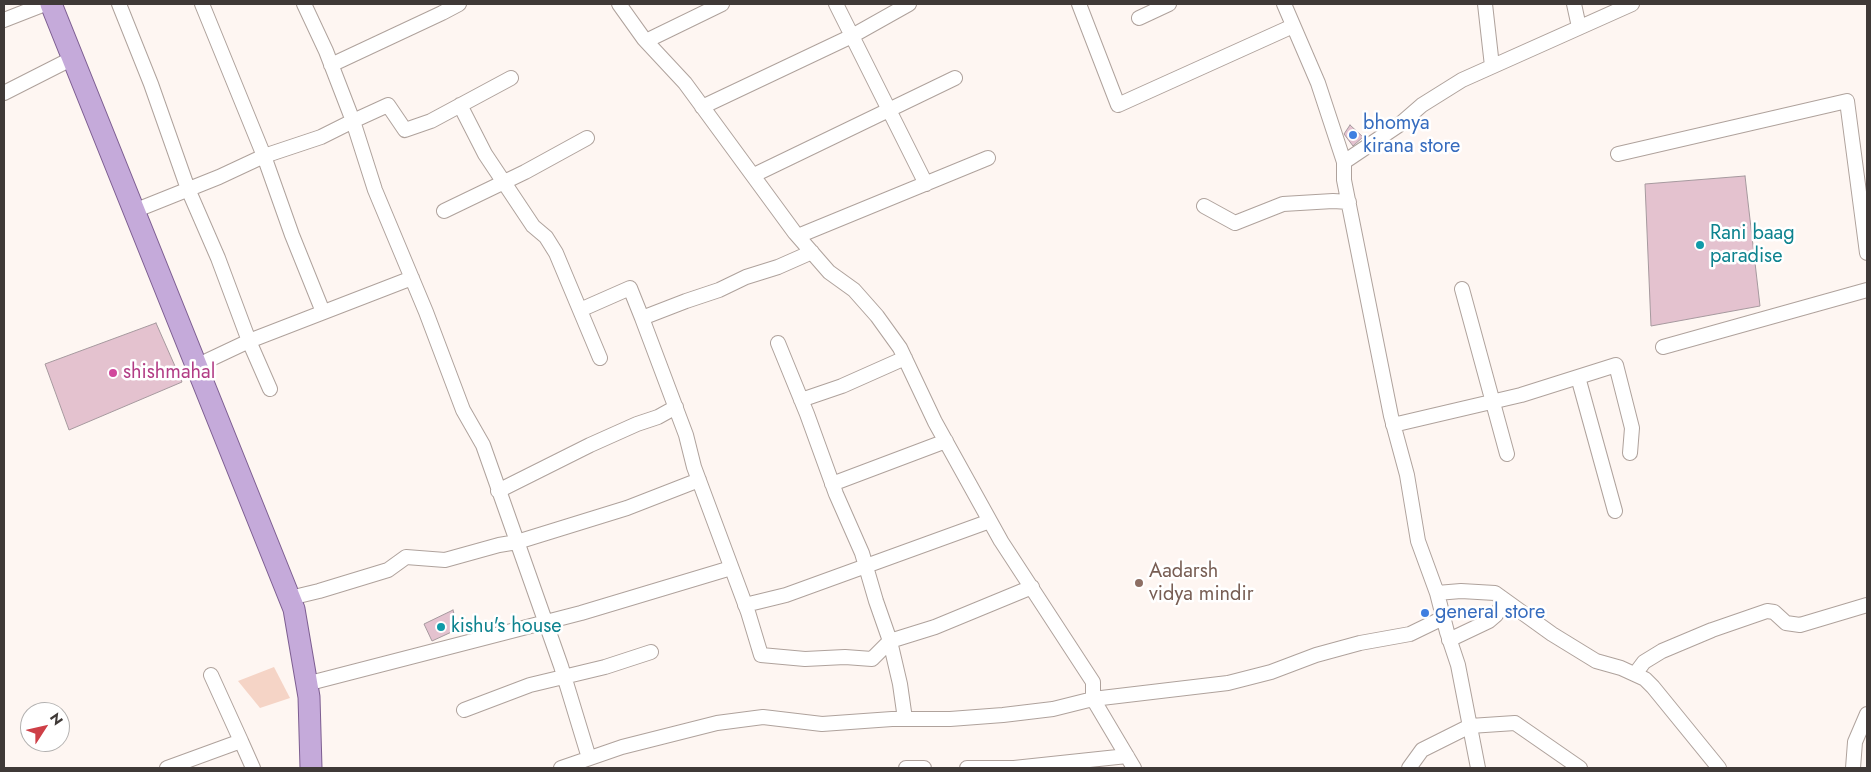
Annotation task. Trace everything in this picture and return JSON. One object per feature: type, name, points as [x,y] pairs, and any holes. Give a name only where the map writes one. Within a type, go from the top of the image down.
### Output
[{"type":"main road","points":[[51,4],[294,609],[309,697],[310,768]]},
{"type":"street","points":[[4,20],[45,4]]},
{"type":"street","points":[[120,4],[188,189],[218,258],[249,341],[270,389]]},
{"type":"street","points":[[202,4],[264,156],[322,312]]},
{"type":"street","points":[[304,4],[331,64],[353,121],[375,190],[426,312],[463,410],[483,445],[564,677],[589,758]]},
{"type":"street","points":[[331,64],[458,4]]},
{"type":"street","points":[[619,4],[646,41],[685,83],[798,236],[829,272],[854,290],[877,316],[900,348],[946,441],[1001,541],[1093,682],[1093,699],[1134,768]]},
{"type":"street","points":[[836,4],[926,184]]},
{"type":"street","points":[[702,107],[852,36],[909,4]]},
{"type":"street","points":[[1079,4],[1118,105],[1293,26]]},
{"type":"street","points":[[1139,18],[1169,4]]},
{"type":"street","points":[[1284,4],[1318,83],[1344,162],[1344,180],[1393,425],[1407,475],[1418,541],[1438,594],[1443,618],[1458,665],[1478,768]]},
{"type":"street","points":[[1485,4],[1492,66]]},
{"type":"street","points":[[1574,4],[1579,27]]},
{"type":"street","points":[[1344,162],[1399,125],[1422,105],[1462,80],[1632,4]]},
{"type":"street","points":[[646,41],[716,5]]},
{"type":"street","points":[[4,93],[72,58]]},
{"type":"street","points":[[134,211],[219,177],[264,156],[321,136],[388,106],[405,130],[431,121],[511,78]]},
{"type":"street","points":[[754,175],[955,78]]},
{"type":"street","points":[[1618,154],[1847,101],[1867,253]]},
{"type":"street","points":[[460,105],[485,154],[533,226],[546,237],[556,253],[600,358]]},
{"type":"street","points":[[444,211],[504,182],[586,138]]},
{"type":"street","points":[[798,236],[988,158]]},
{"type":"street","points":[[1204,206],[1234,222],[1283,204],[1324,201],[1349,202]]},
{"type":"street","points":[[642,318],[686,300],[718,290],[746,276],[778,267],[812,252]]},
{"type":"street","points":[[196,366],[249,341],[412,278]]},
{"type":"street","points":[[580,310],[630,288],[676,407],[699,480],[745,605],[761,655],[805,659],[845,657],[872,659],[890,642],[935,627],[1032,587]]},
{"type":"street","points":[[1462,289],[1507,454]]},
{"type":"street","points":[[1663,347],[1867,290]]},
{"type":"street","points":[[778,343],[832,484],[862,553],[890,642],[900,684],[905,719]]},
{"type":"street","points":[[801,400],[842,386],[905,358]]},
{"type":"street","points":[[1393,425],[1494,402],[1616,365],[1632,428],[1630,453]]},
{"type":"street","points":[[1578,377],[1615,511]]},
{"type":"street","points":[[498,491],[590,445],[637,424],[658,417],[676,407]]},
{"type":"street","points":[[832,484],[946,441]]},
{"type":"street","points":[[290,598],[388,570],[406,557],[445,560],[517,542],[627,508],[699,480]]},
{"type":"street","points":[[745,605],[786,595],[990,521]]},
{"type":"street","points":[[306,684],[608,606],[731,568]]},
{"type":"street","points":[[1438,594],[1461,591],[1495,593],[1552,634],[1596,661],[1621,668],[1645,679],[1654,686],[1719,768]]},
{"type":"street","points":[[1450,640],[1489,621],[1496,615],[1505,600]]},
{"type":"street","points":[[1635,674],[1644,662],[1662,651],[1720,627],[1768,611],[1774,612],[1786,623],[1800,625],[1867,605]]},
{"type":"street","points":[[561,768],[622,747],[717,723],[762,717],[822,724],[905,719],[950,720],[1053,709],[1093,699],[1228,683],[1271,672],[1316,655],[1410,634],[1443,618]]},
{"type":"street","points":[[464,710],[530,685],[651,652]]},
{"type":"street","points":[[212,675],[253,768]]},
{"type":"street","points":[[1853,768],[1855,742],[1867,714]]},
{"type":"street","points":[[1409,768],[1422,750],[1470,726],[1515,723],[1580,768]]},
{"type":"street","points":[[167,768],[241,741]]},
{"type":"street","points":[[968,768],[1014,768],[1127,756]]},
{"type":"street","points":[[906,768],[924,768]]},
{"type":"shaded area","points":[[274,667],[290,698],[260,708],[238,681]]},
{"type":"building","name":"bhomya kirana store","points":[[1350,125],[1363,137],[1353,146],[1344,134]]},
{"type":"building","name":"Rani baag paradise","points":[[1745,176],[1760,306],[1651,326],[1645,184]]},
{"type":"building","name":"shishmahal","points":[[156,323],[182,382],[69,430],[45,364]]},
{"type":"building","name":"kishu's house","points":[[453,610],[458,629],[432,641],[424,624]]},
{"type":"place","name":"bhomya kirana store","points":[[1353,135]]},
{"type":"place","name":"Rani baag paradise","points":[[1700,245]]},
{"type":"place","name":"shishmahal","points":[[113,373]]},
{"type":"place","name":"Aadarsh vidya mindir","points":[[1139,583]]},
{"type":"place","name":"general store","points":[[1425,613]]},
{"type":"place","name":"kishu's house","points":[[441,627]]}]
